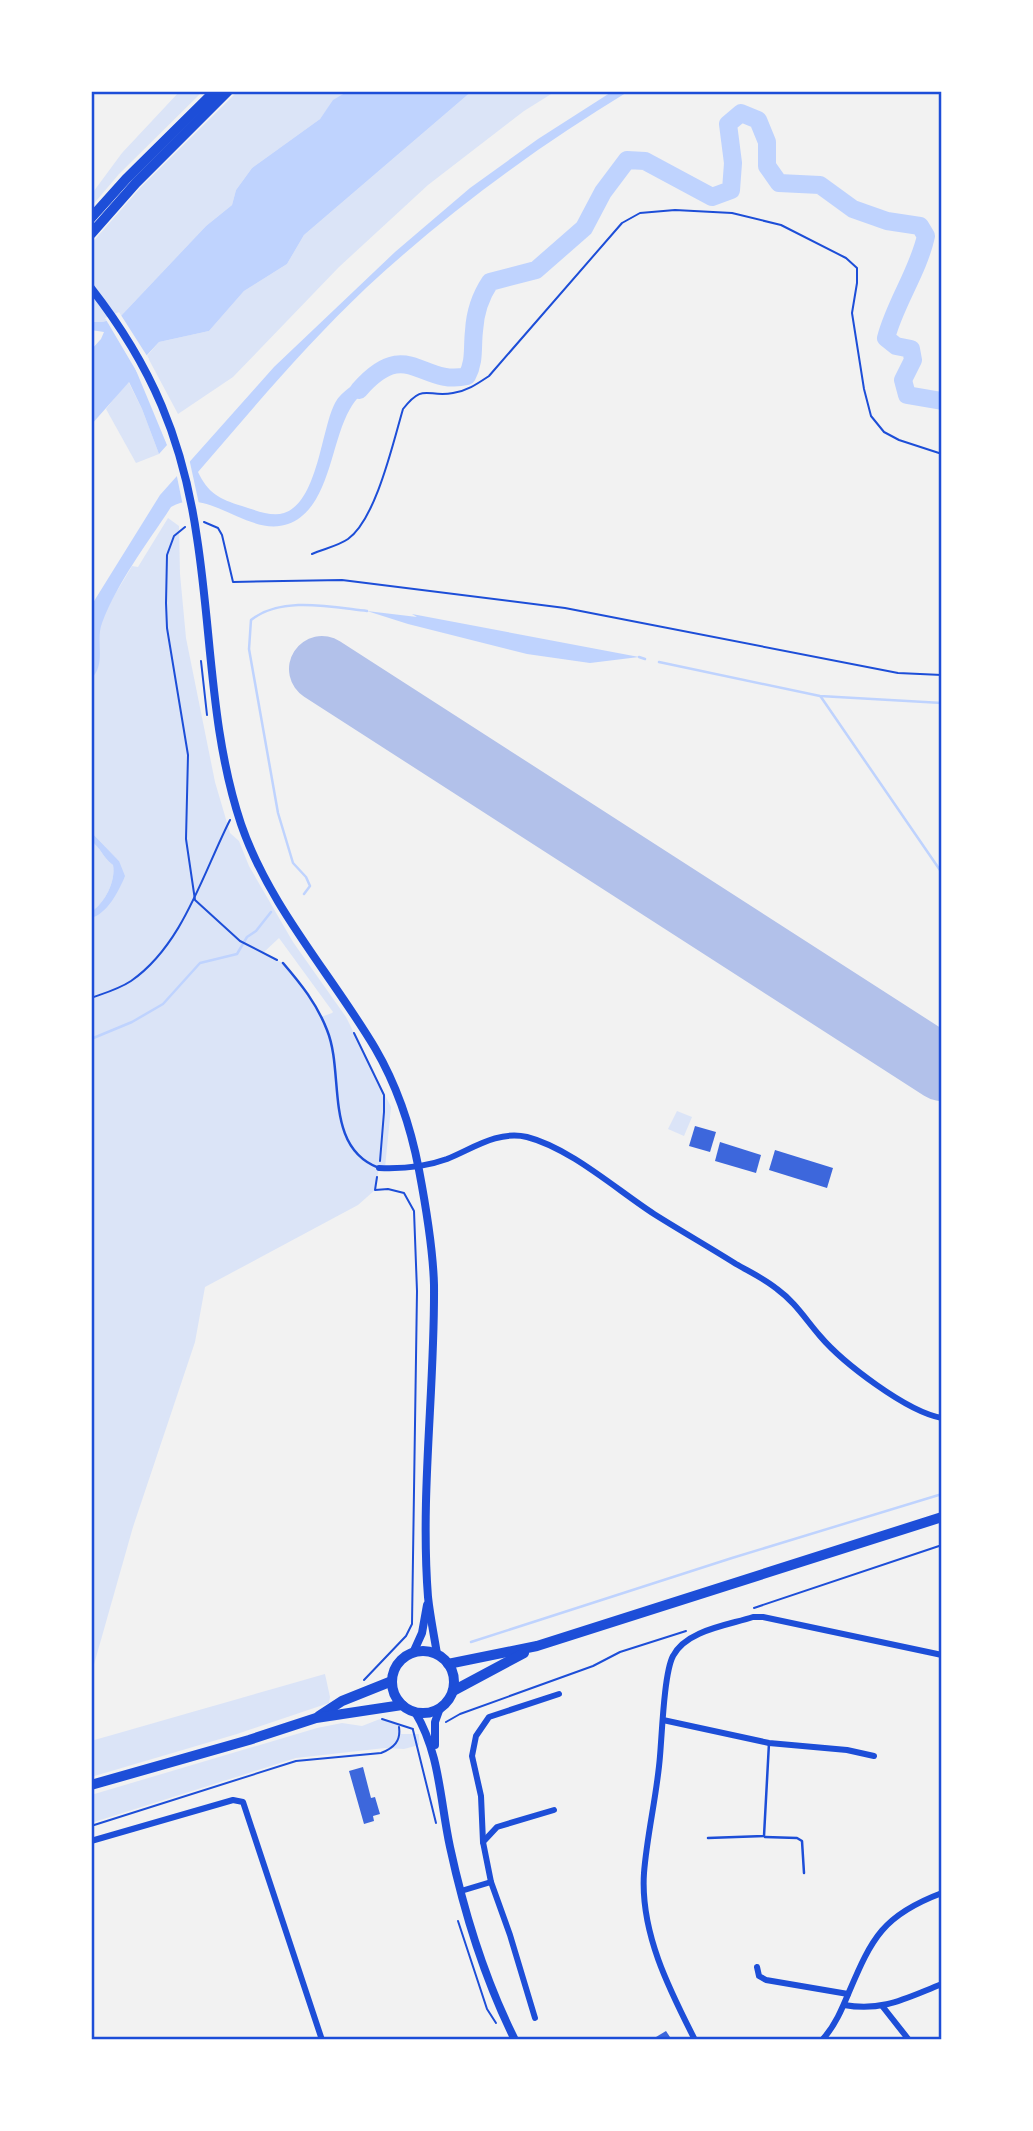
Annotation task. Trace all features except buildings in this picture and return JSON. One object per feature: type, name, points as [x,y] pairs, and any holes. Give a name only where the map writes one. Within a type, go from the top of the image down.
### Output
[{"type":"highway","points":[[91,218],[126,178],[215,91]]},
{"type":"highway","points":[[91,234],[136,183],[228,91]]},
{"type":"main road","points":[[448,1664],[537,1646],[942,1517]]},
{"type":"main road","points":[[453,1691],[537,1646]]},
{"type":"main road","points":[[421,1651],[437,1654],[448,1664],[454,1677],[453,1691],[440,1708],[415,1713],[402,1705],[393,1690],[392,1681],[396,1667],[413,1653],[421,1651]]},
{"type":"main road","points":[[316,1718],[342,1701],[392,1681]]},
{"type":"main road","points":[[91,1785],[316,1718],[402,1705]]},
{"type":"street","points":[[91,288],[129,340],[162,402],[179,452],[197,537],[219,733],[228,781],[242,827],[264,876],[377,1051],[404,1113],[419,1167],[434,1282],[426,1539],[428,1599],[437,1654]]},
{"type":"street","points":[[379,1168],[419,1167],[446,1159],[488,1140],[523,1136],[547,1143],[652,1212],[777,1288],[842,1359],[908,1405],[942,1418]]},
{"type":"street","points":[[413,1653],[422,1633],[428,1599]]},
{"type":"street","points":[[695,2040],[664,1976],[647,1920],[644,1898],[644,1872],[657,1791],[663,1720],[673,1656],[690,1638],[753,1617],[777,1619],[942,1655]]},
{"type":"street","points":[[535,2018],[491,1882],[483,1842],[481,1797],[472,1756],[476,1736],[489,1717],[559,1694]]},
{"type":"street","points":[[435,1758],[435,1722],[440,1708]]},
{"type":"street","points":[[415,1713],[427,1732],[435,1758],[450,1847],[461,1891],[486,1969],[515,2040]]},
{"type":"street","points":[[663,1720],[769,1743],[847,1750],[874,1756]]},
{"type":"street","points":[[91,1841],[233,1800],[243,1802],[322,2039],[313,2040]]},
{"type":"street","points":[[483,1842],[497,1828],[554,1810]]},
{"type":"street","points":[[461,1891],[491,1882]]},
{"type":"street","points":[[822,2040],[835,2023],[862,1959],[875,1937],[887,1923],[911,1906],[942,1893]]},
{"type":"street","points":[[757,1967],[759,1976],[766,1980],[848,1994]]},
{"type":"street","points":[[844,2005],[883,2007],[942,1984]]},
{"type":"street","points":[[883,2007],[909,2040]]},
{"type":"lane","points":[[284,963],[309,993],[328,1031],[335,1059],[342,1128],[366,1163],[379,1168]]},
{"type":"lane","points":[[764,1836],[769,1743]]},
{"type":"lane","points":[[708,1838],[797,1838],[802,1841],[803,1873]]},
{"type":"path","points":[[312,554],[347,540],[360,526],[371,507],[403,409],[413,396],[427,391],[449,394],[467,390],[489,376],[622,223],[640,213],[674,210],[732,214],[781,225],[846,258],[857,268],[852,313],[863,389],[871,416],[884,432],[899,440],[942,454]]},
{"type":"path","points":[[203,522],[218,528],[222,535],[233,582],[342,580],[565,608],[898,673],[942,675]]},
{"type":"path","points":[[194,525],[185,527],[174,536],[166,567],[167,628],[188,755],[186,839],[195,900],[240,941],[284,963]]},
{"type":"path","points":[[91,998],[132,980],[152,962],[195,900],[231,819],[234,830]]},
{"type":"path","points":[[352,1028],[384,1095],[375,1190],[388,1189],[404,1193],[414,1211],[417,1291],[412,1624],[406,1636],[368,1678],[360,1683]]},
{"type":"path","points":[[752,1609],[942,1545]]},
{"type":"path","points":[[460,1714],[593,1666],[620,1651],[688,1630]]},
{"type":"path","points":[[380,1719],[412,1729]]},
{"type":"path","points":[[91,1826],[296,1761],[381,1753],[393,1748],[397,1742],[399,1726]]},
{"type":"shaded area","points":[[180,91],[203,91],[119,174],[91,207],[91,195],[122,153]]},
{"type":"shaded area","points":[[238,91],[348,91],[334,100],[320,119],[252,168],[236,190],[232,205],[206,226],[119,318],[91,322],[91,244],[141,187]]},
{"type":"shaded area","points":[[472,91],[556,91],[524,111],[428,185],[339,267],[233,377],[178,414],[147,356],[159,342],[209,331],[244,291],[287,264],[304,235]]},
{"type":"shaded area","points":[[128,381],[159,454],[136,463],[106,409]]},
{"type":"shaded area","points":[[168,518],[179,526],[186,638],[215,782],[230,833],[239,841],[249,866],[293,942],[346,1017],[391,1107],[385,1168],[379,1168],[375,1190],[358,1205],[205,1287],[195,1342],[133,1527],[91,1675],[91,918],[106,908],[110,901],[119,861],[91,832],[91,679],[98,664],[98,636],[102,619],[132,566],[138,567]],"holes":[[[279,938],[333,1012],[321,1017],[309,993],[283,963],[263,953]]]},
{"type":"shaded area","points":[[91,841],[113,865],[113,878],[101,903],[91,912]]},
{"type":"shaded area","points":[[677,1111],[692,1117],[684,1136],[668,1129]]},
{"type":"shaded area","points":[[325,1674],[329,1703],[237,1734],[91,1777],[91,1741]]},
{"type":"shaded area","points":[[380,1719],[399,1725],[401,1734],[419,1734],[419,1745],[404,1749],[385,1748],[296,1758],[91,1823],[91,1795],[317,1728],[342,1723],[362,1726]]},
{"type":"water","points":[[348,91],[472,91],[304,235],[287,264],[244,291],[209,331],[159,342],[135,368],[167,445],[159,454],[129,382],[91,425],[91,350],[104,332],[91,330],[91,322],[119,318],[206,226],[232,205],[236,190],[252,168],[320,119],[333,100]]},
{"type":"water","points":[[613,91],[629,91],[526,159],[428,234],[366,288],[280,378],[198,472],[210,490],[221,498],[274,514],[284,513],[295,506],[304,495],[317,464],[330,415],[338,399],[371,371],[376,382],[361,394],[350,409],[321,490],[302,516],[288,524],[273,526],[258,524],[199,502],[185,502],[171,507],[109,607],[100,630],[100,659],[91,679],[91,606],[160,495],[274,367],[395,252],[470,188],[538,139]]},
{"type":"water","points":[[367,611],[417,617],[412,614],[639,657],[590,663],[527,654]]},
{"type":"water","points":[[91,832],[119,861],[125,876],[107,907],[91,918],[91,912],[101,903],[108,891],[113,878],[113,865],[91,841]]},
{"type":"pier","points":[[119,312],[149,359],[139,369],[171,444],[169,449],[141,379],[105,318]]},
{"type":"pier","points":[[189,458],[199,504],[183,506],[176,472]]},
{"type":"waterway","points":[[359,390],[376,374],[390,366],[402,364],[451,378],[467,376],[472,360],[477,311],[490,282],[536,270],[584,228],[603,192],[627,160],[645,161],[712,197],[731,190],[733,163],[728,124],[741,113],[758,120],[767,142],[767,166],[779,183],[820,185],[853,209],[887,221],[920,226],[926,236],[886,338],[896,346],[911,349],[913,360],[903,380],[907,395],[942,401]]},
{"type":"waterway","points":[[304,894],[310,886],[306,877],[293,863],[278,813],[249,649],[251,620],[277,608],[291,606],[367,611]]},
{"type":"waterway","points":[[639,657],[645,659]]},
{"type":"waterway","points":[[659,662],[820,696],[942,703]]},
{"type":"waterway","points":[[821,697],[942,873]]},
{"type":"waterway","points":[[91,1039],[132,1022],[163,1004],[200,963],[237,954],[247,937],[256,931],[271,912]]},
{"type":"waterway","points":[[471,1642],[942,1494]]},
{"type":"runway","points":[[322,669],[942,1068]]}]
